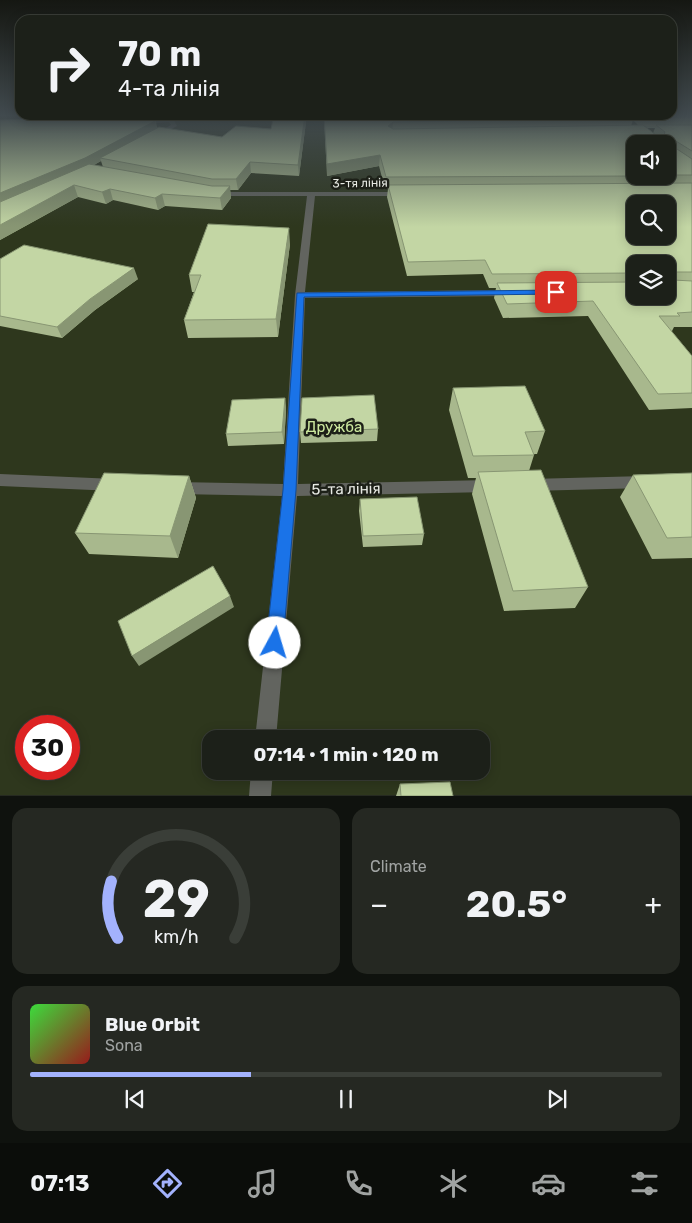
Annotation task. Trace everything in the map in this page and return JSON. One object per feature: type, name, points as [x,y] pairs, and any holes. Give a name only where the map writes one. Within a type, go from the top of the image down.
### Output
[{"type":"street","name":"3-тя лінія","points":[[205,193],[409,194]]},
{"type":"street","points":[[266,730],[290,490],[300,295],[311,195]]},
{"type":"street","points":[[300,295],[517,293]]},
{"type":"street","points":[[0,480],[126,486]]},
{"type":"street","name":"5-та лінія","points":[[165,488],[290,490],[663,482]]},
{"type":"street","points":[[260,796],[261,780]]},
{"type":"green space","name":"Дружба","points":[[0,152],[626,152],[626,185],[676,185],[676,152],[692,152],[692,795],[0,795]]},
{"type":"building","points":[[0,152],[96,152],[85,158],[0,193]]},
{"type":"building","points":[[111,152],[300,152],[298,165],[250,162],[236,179],[212,179],[100,158]]},
{"type":"building","points":[[326,152],[626,152],[626,176],[386,177],[380,155],[327,164]]},
{"type":"building","points":[[676,152],[682,152],[692,159],[692,175],[676,175]]},
{"type":"building","points":[[89,164],[212,186],[230,186],[220,198],[162,194],[155,198],[110,189],[102,192],[74,185],[0,225],[0,202]]},
{"type":"building","points":[[626,183],[626,185],[676,185],[676,183],[692,183],[692,272],[676,272],[676,255],[626,255],[626,273],[492,274],[485,260],[408,262],[388,185]]},
{"type":"building","points":[[208,224],[289,228],[276,319],[184,320],[201,275],[189,275]]},
{"type":"building","points":[[24,245],[134,268],[90,299],[57,327],[0,316],[0,259]]},
{"type":"building","points":[[676,280],[692,281],[692,312],[677,313],[680,316],[659,316],[692,356],[692,393],[658,394],[593,301],[507,304],[497,283],[626,282],[626,305],[676,305]]},
{"type":"building","points":[[525,386],[545,431],[525,432],[534,455],[473,456],[453,388]]},
{"type":"building","points":[[374,395],[378,429],[300,432],[302,398]]},
{"type":"building","points":[[285,398],[282,432],[226,434],[232,400]]},
{"type":"building","points":[[541,470],[588,587],[513,591],[478,472]]},
{"type":"building","points":[[104,473],[189,476],[170,536],[75,533]]},
{"type":"building","points":[[692,473],[692,537],[667,538],[633,475]]},
{"type":"building","points":[[417,497],[424,534],[363,536],[360,499]]},
{"type":"building","points":[[213,566],[230,596],[132,656],[118,621]]},
{"type":"building","points":[[450,782],[453,796],[401,796],[400,784]]},
{"type":"route","points":[[275,643],[290,490],[300,295],[556,292]]}]
